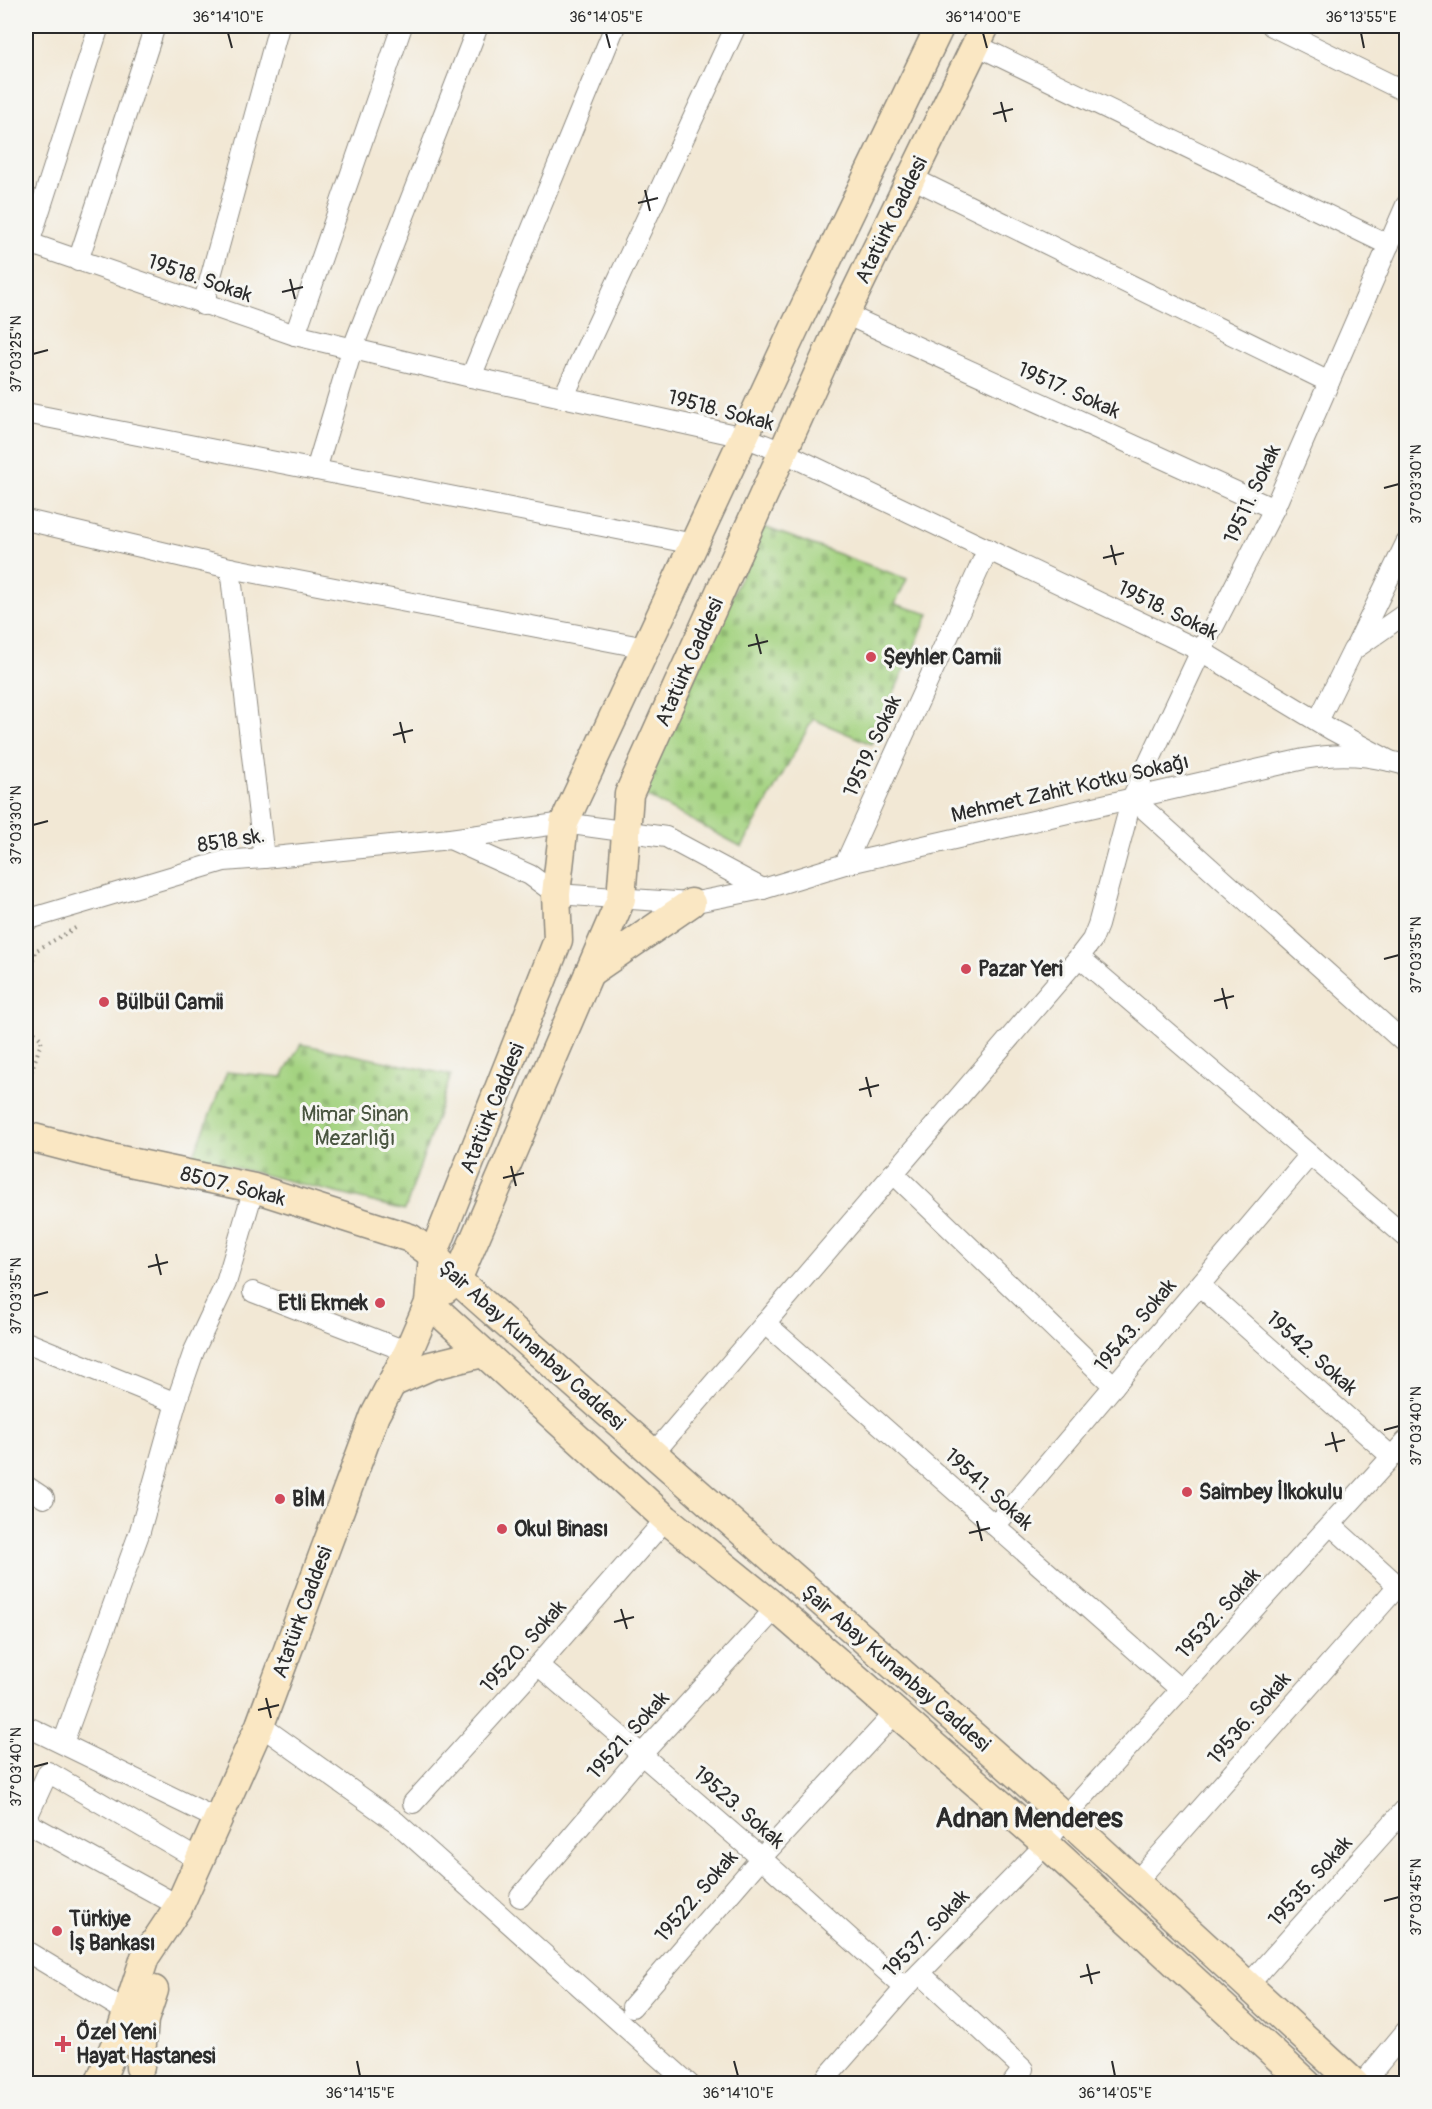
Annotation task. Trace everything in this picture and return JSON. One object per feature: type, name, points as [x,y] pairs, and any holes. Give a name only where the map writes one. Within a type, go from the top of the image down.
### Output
[{"type":"street","points":[[26,246],[99,26]]},
{"type":"street","points":[[78,261],[155,26]]},
{"type":"street","points":[[203,305],[279,26]]},
{"type":"street","points":[[295,335],[402,26]]},
{"type":"street","points":[[316,470],[352,350],[478,26]]},
{"type":"street","points":[[471,377],[615,26]]},
{"type":"street","points":[[563,398],[736,26]]},
{"type":"street","name":"Atatürk Caddesi","points":[[100,2082],[145,1957],[179,1906],[260,1725],[375,1415],[408,1352],[429,1303],[433,1255],[558,940],[556,894],[564,823],[744,437],[940,26]]},
{"type":"street","points":[[1272,26],[1407,92]]},
{"type":"street","points":[[980,35],[1389,245]]},
{"type":"street","name":"Atatürk Caddesi","points":[[429,1303],[456,1280],[621,899],[629,794],[845,314],[980,35]]},
{"type":"street","points":[[912,178],[1329,382]]},
{"type":"street","name":"19511. Sokak","points":[[653,1454],[1092,940],[1132,798],[1201,651],[1274,509],[1407,205]]},
{"type":"street","name":"19518. Sokak","points":[[26,246],[78,261],[295,335],[563,398],[744,437],[783,452],[1201,651],[1325,726],[1398,763]]},
{"type":"street","name":"19517. Sokak","points":[[845,314],[1274,509]]},
{"type":"street","points":[[26,413],[694,544]]},
{"type":"street","points":[[26,520],[230,568],[646,648]]},
{"type":"street","points":[[1333,754],[1325,726],[1353,650],[1407,543]]},
{"type":"street","name":"19519. Sokak","points":[[845,864],[988,549]]},
{"type":"street","points":[[230,568],[264,858]]},
{"type":"street","points":[[1353,650],[1407,613]]},
{"type":"street","name":"Mehmet Zahit Kotku Sokağı","points":[[556,894],[690,903],[764,889],[845,864],[1333,754],[1358,755],[1398,763]]},
{"type":"street","points":[[1132,798],[1405,1039]]},
{"type":"street","name":"8518 sk.","points":[[26,920],[224,861],[450,839],[564,823],[666,837],[764,889]]},
{"type":"street","points":[[450,839],[530,875],[556,894]]},
{"type":"street","points":[[590,973],[690,903]]},
{"type":"street","points":[[1079,957],[1407,1237]]},
{"type":"street","name":"8507. Sokak","points":[[26,1136],[106,1157],[254,1188],[410,1238],[433,1255]]},
{"type":"street","name":"19543. Sokak","points":[[995,1526],[1310,1155]]},
{"type":"street","points":[[893,1173],[1114,1386]]},
{"type":"street","points":[[63,1743],[140,1531],[176,1403],[194,1351],[226,1283],[254,1188]]},
{"type":"street","name":"Şair Abay Kunanbay Caddesi","points":[[433,1255],[456,1280],[1065,1817],[1355,2084]]},
{"type":"street","name":"19542. Sokak","points":[[1200,1286],[1392,1457]]},
{"type":"street","points":[[253,1292],[408,1352]]},
{"type":"street","name":"Şair Abay Kunanbay Caddesi","points":[[429,1303],[666,1518],[776,1608],[1046,1844],[1307,2084]]},
{"type":"street","name":"19541. Sokak","points":[[765,1323],[1181,1690]]},
{"type":"street","points":[[26,1342],[176,1403]]},
{"type":"street","points":[[392,1383],[430,1366],[483,1353]]},
{"type":"street","name":"19532. Sokak","points":[[1065,1817],[1407,1441]]},
{"type":"street","points":[[26,1486],[44,1498]]},
{"type":"street","name":"19520. Sokak","points":[[413,1803],[538,1665],[666,1518]]},
{"type":"street","points":[[1331,1525],[1402,1589]]},
{"type":"street","name":"19536. Sokak","points":[[1136,1882],[1402,1589]]},
{"type":"street","name":"19521. Sokak","points":[[520,1897],[641,1755],[776,1608]]},
{"type":"street","name":"19523. Sokak","points":[[538,1665],[761,1858],[905,1988]]},
{"type":"street","name":"19522. Sokak","points":[[632,2007],[761,1858],[896,1712]]},
{"type":"street","points":[[260,1725],[396,1822],[689,2084]]},
{"type":"street","points":[[26,1726],[217,1819]]},
{"type":"street","points":[[150,2077],[144,2020],[179,1906],[26,1821],[48,1772],[200,1860]]},
{"type":"street","name":"19535. Sokak","points":[[1249,1984],[1407,1808]]},
{"type":"street","name":"19537. Sokak","points":[[821,2084],[905,1988],[1046,1844],[1065,1817]]},
{"type":"street","points":[[26,1951],[127,2012]]},
{"type":"street","points":[[920,1973],[1023,2069],[1012,2084]]},
{"type":"street","points":[[1362,2084],[1407,2031]]},
{"type":"street","points":[[100,2082],[105,2072],[120,2063],[128,2062],[150,2077]]},
{"type":"path","points":[[26,989],[35,951],[92,918],[91,900]]},
{"type":"path","points":[[26,1024],[42,1040],[26,1087]]},
{"type":"green space","points":[[764,527],[907,579],[895,604],[929,614],[871,744],[813,719],[742,847],[646,796],[643,789]]},
{"type":"green space","name":"Mimar Sinan Mezarlığı","points":[[301,1044],[451,1075],[405,1210],[193,1157],[227,1072],[282,1077]]},
{"type":"place","name":"Şeyhler Camii","points":[[871,657]]},
{"type":"place","name":"Pazar Yeri","points":[[966,969]]},
{"type":"place","name":"Bülbül Camii","points":[[104,1002]]},
{"type":"place","name":"Etli Ekmek","points":[[380,1303]]},
{"type":"place","name":"Saimbey İlkokulu","points":[[1187,1492]]},
{"type":"place","name":"BİM","points":[[280,1499]]},
{"type":"place","name":"Okul Binası","points":[[502,1529]]},
{"type":"place","name":"Türkiye İş Bankası","points":[[57,1931]]},
{"type":"place","name":"Özel Yeni Hayat Hastanesi","points":[[63,2044]]},
{"type":"district","name":"Adnan Menderes","points":[[1029,1818]]}]
